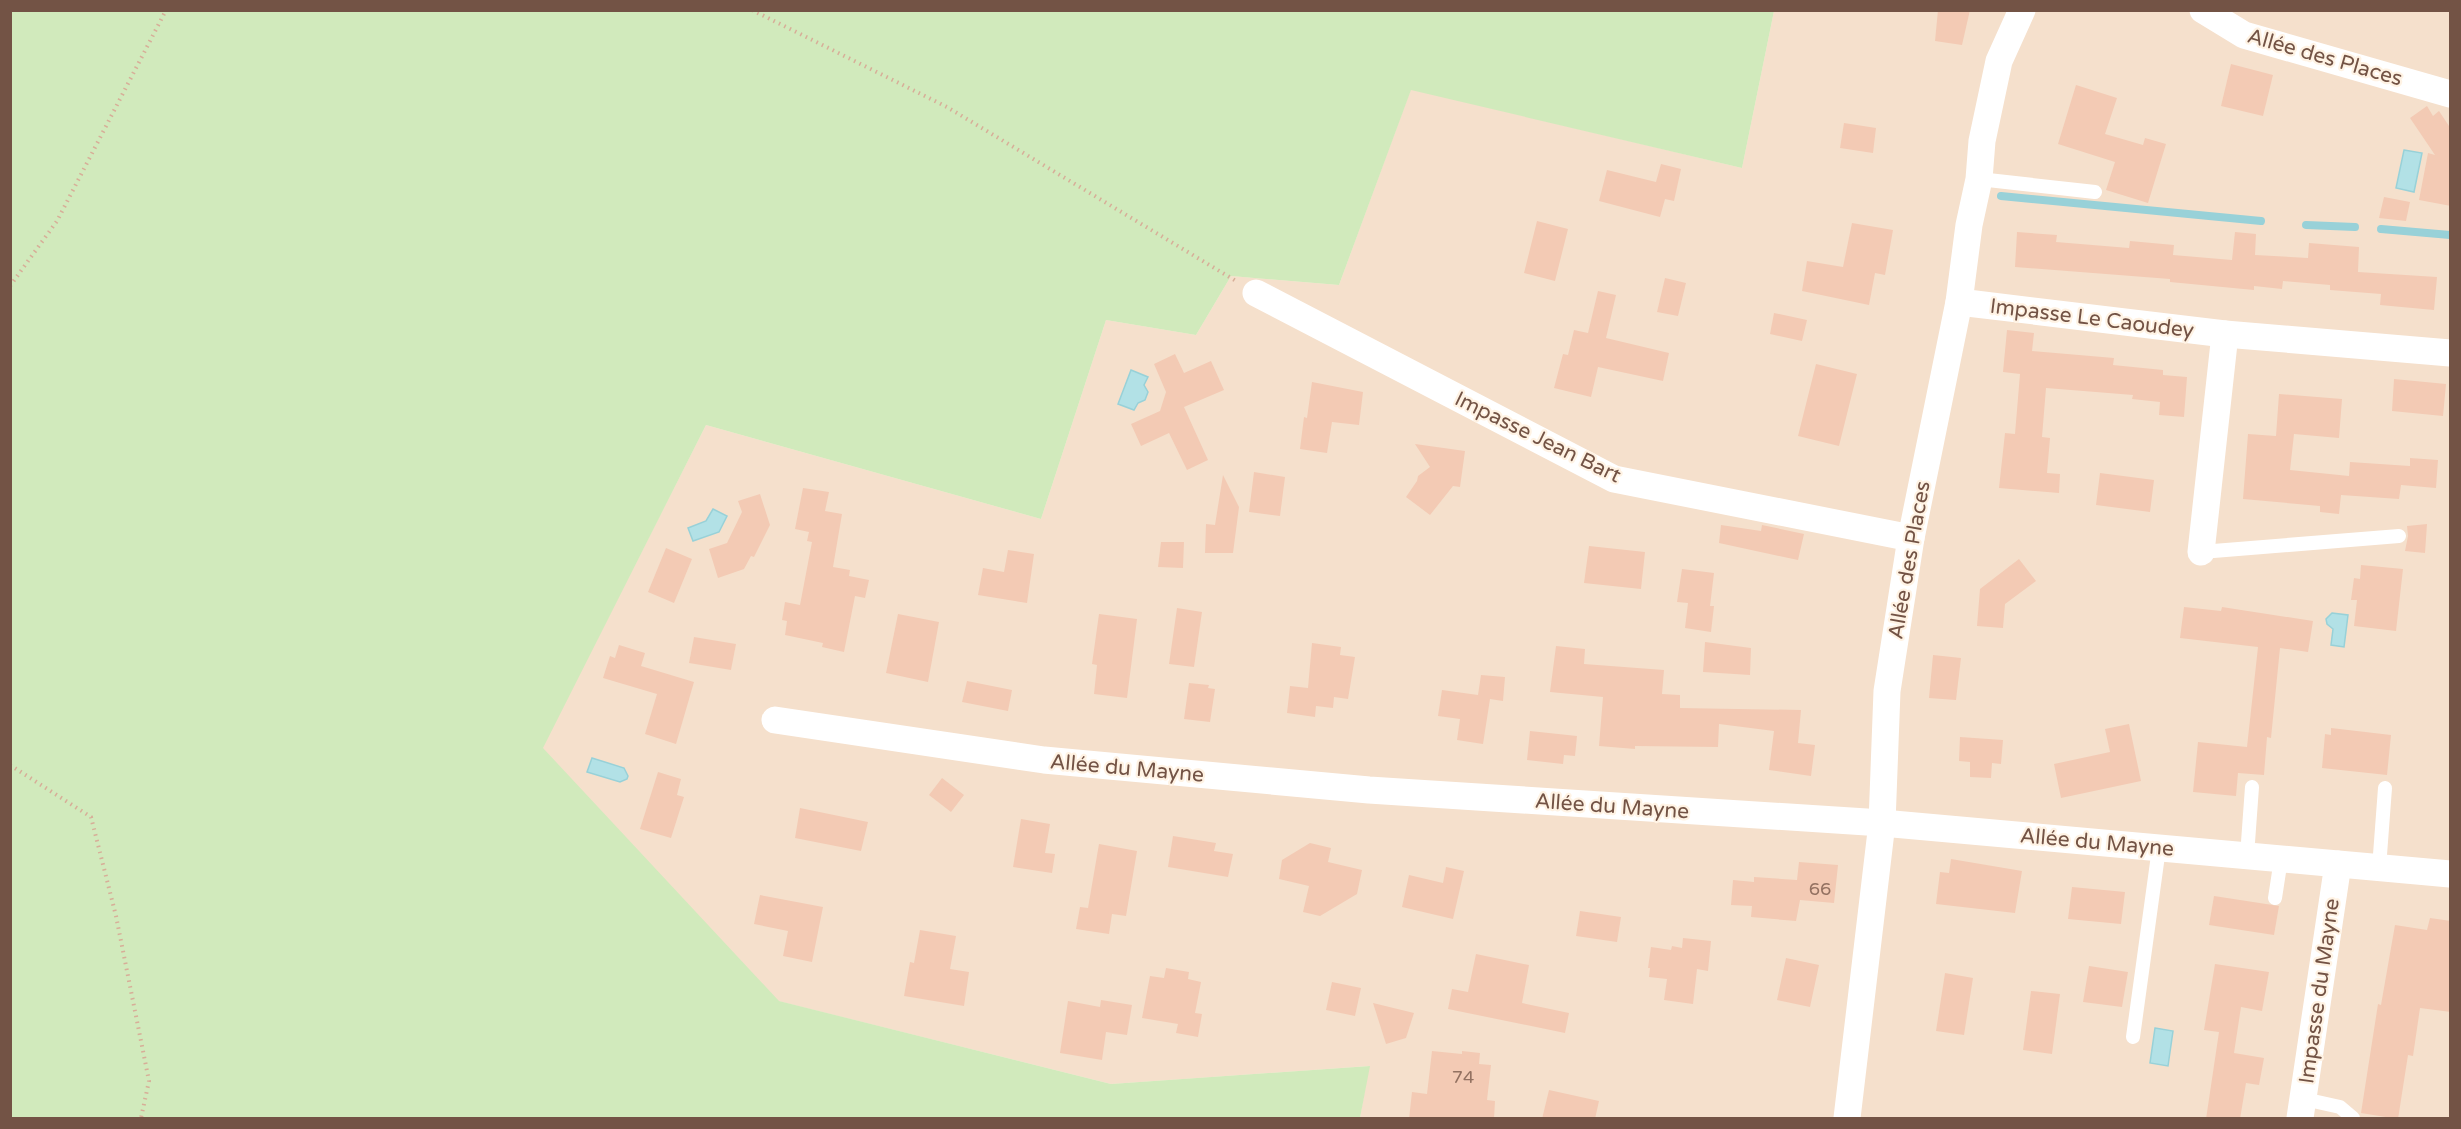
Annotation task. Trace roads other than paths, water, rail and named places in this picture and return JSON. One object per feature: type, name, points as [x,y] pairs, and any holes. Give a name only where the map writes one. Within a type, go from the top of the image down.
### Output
[{"type":"street","name":"Allée des Places","points":[[1847,1119],[1882,823],[1887,691],[1911,538],[1959,302],[1969,225],[1979,179],[1982,141],[1999,61],[2022,10]]},
{"type":"street","name":"Allée des Places","points":[[2203,10],[2244,35],[2451,94]]},
{"type":"street","name":"Impasse Jean Bart","points":[[1256,293],[1614,479],[1911,538]]},
{"type":"street","name":"Impasse Le Caoudey","points":[[1959,302],[2225,334],[2451,353]]},
{"type":"street","name":"Impasse Le Caoudey","points":[[2201,552],[2225,334]]},
{"type":"street","name":"Allée du Mayne","points":[[775,720],[1044,760],[1369,790],[1882,823],[2451,874]]},
{"type":"street","name":"Impasse du Mayne","points":[[2302,1109],[2338,864]]},
{"type":"lane","points":[[1979,179],[2096,192]]},
{"type":"lane","points":[[2201,552],[2399,536]]},
{"type":"lane","points":[[2247,856],[2252,787]]},
{"type":"lane","points":[[2379,868],[2385,788]]},
{"type":"lane","points":[[2133,1037],[2159,848]]},
{"type":"lane","points":[[2275,898],[2281,859]]},
{"type":"lane","points":[[2302,1109],[2340,1107],[2353,1119]]},
{"type":"water","points":[[2404,150],[2422,153],[2414,192],[2396,188]]},
{"type":"water","points":[[1131,370],[1148,377],[1144,385],[1148,392],[1145,400],[1138,403],[1134,410],[1118,404]]},
{"type":"water","points":[[713,509],[727,516],[719,532],[693,541],[688,528],[706,521]]},
{"type":"water","points":[[2332,613],[2348,615],[2344,647],[2331,645],[2333,629],[2327,624],[2326,619]]},
{"type":"water","points":[[592,758],[624,768],[627,779],[620,782],[587,772]]},
{"type":"water","points":[[2155,1028],[2173,1031],[2168,1066],[2150,1063]]},
{"type":"waterway","points":[[2001,196],[2261,221]]},
{"type":"waterway","points":[[2306,225],[2355,227]]},
{"type":"waterway","points":[[2381,229],[2450,235]]}]
